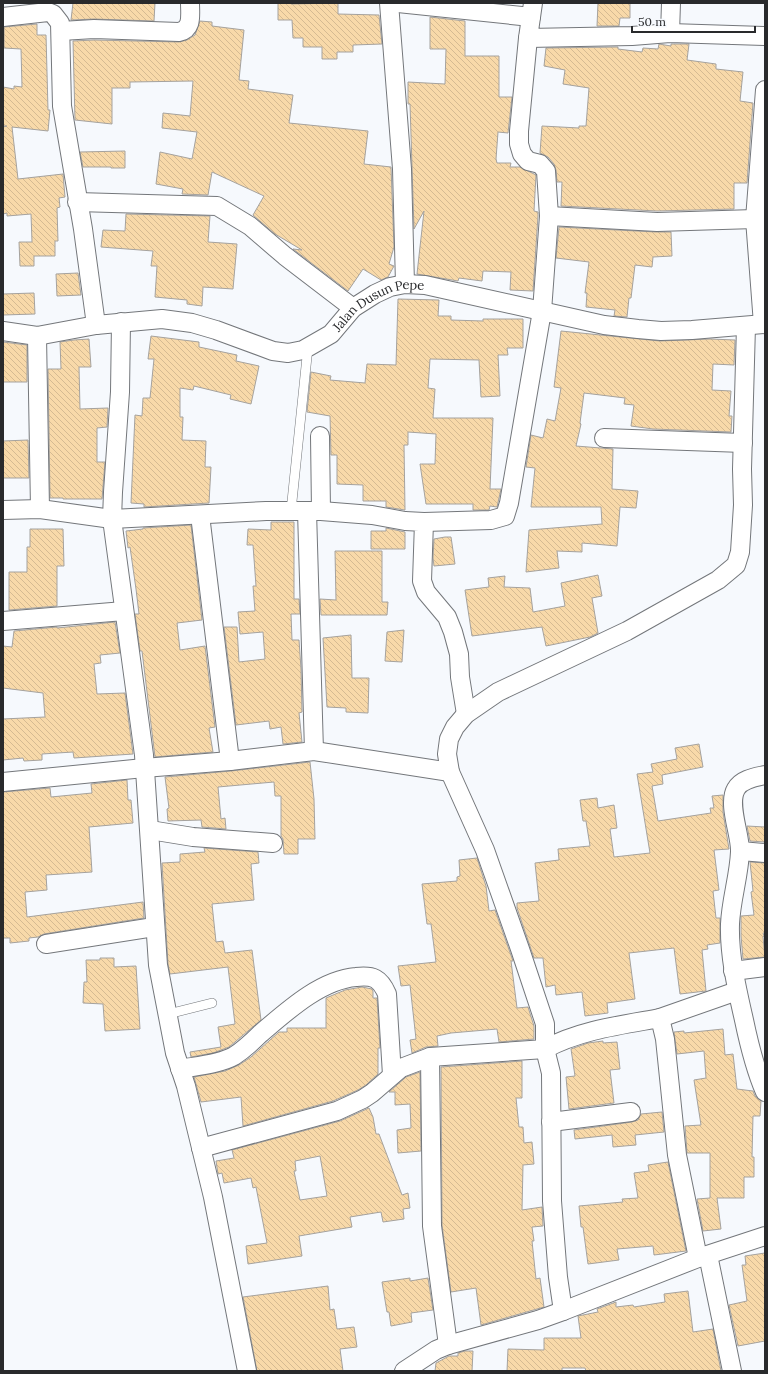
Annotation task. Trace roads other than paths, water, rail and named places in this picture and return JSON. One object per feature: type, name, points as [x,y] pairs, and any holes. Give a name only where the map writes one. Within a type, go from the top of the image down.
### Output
[{"type":"street","points":[[61,31],[94,29],[179,32],[187,29],[190,25],[190,3]]},
{"type":"street","points":[[389,3],[402,169],[405,284]]},
{"type":"street","points":[[3,510],[40,509],[112,520],[306,511],[372,515],[405,521],[424,522],[491,520],[504,516],[509,503],[542,310],[549,216],[546,171],[540,164],[528,161],[522,154],[519,144],[528,38],[532,10],[398,3]]},
{"type":"street","points":[[670,33],[671,3]]},
{"type":"street","points":[[3,17],[48,12],[57,18],[61,31],[62,106],[96,325]]},
{"type":"street","points":[[528,38],[632,36],[670,33],[765,36]]},
{"type":"street","points":[[563,1311],[558,1277],[552,1201],[551,1072],[545,1049],[545,1024],[516,936],[485,850],[450,772],[447,754],[449,739],[455,727],[466,714],[498,692],[558,662],[627,632],[718,580],[736,565],[740,552],[743,505],[743,443],[758,325],[755,219],[765,90]]},
{"type":"street","points":[[77,202],[217,206],[250,226],[353,308]]},
{"type":"street","points":[[549,216],[657,222],[755,219]]},
{"type":"street","name":"Jalan Dusun Pepe","points":[[3,331],[37,336],[96,325],[162,319],[192,323],[216,330],[273,352],[288,353],[303,350],[331,334],[353,308],[375,294],[390,287],[405,284],[425,285],[604,325],[661,331],[758,325]]},
{"type":"street","points":[[121,322],[120,392],[112,520],[144,768],[150,830],[154,927],[158,965],[175,1053],[213,1197],[247,1371]]},
{"type":"street","points":[[37,336],[40,509]]},
{"type":"street","points":[[314,751],[306,511],[320,436]]},
{"type":"street","points":[[604,438],[743,443]]},
{"type":"street","points":[[200,515],[230,761]]},
{"type":"street","points":[[424,522],[422,581],[426,592],[447,617],[453,632],[459,654],[460,677],[466,714]]},
{"type":"street","points":[[3,621],[124,611]]},
{"type":"street","points":[[3,782],[230,761],[314,751],[450,772]]},
{"type":"street","points":[[765,775],[741,783],[736,789],[734,798],[734,813],[741,851],[730,924],[737,991],[750,1046],[765,1092]]},
{"type":"street","points":[[150,830],[193,837],[273,843]]},
{"type":"street","points":[[741,851],[765,853]]},
{"type":"street","points":[[46,944],[154,927]]},
{"type":"street","points":[[734,971],[765,967]]},
{"type":"street","points":[[180,1069],[229,1058],[240,1052],[277,1019],[304,999],[337,981],[352,977],[364,976],[372,977],[378,980],[387,994],[392,1075]]},
{"type":"street","points":[[201,1148],[337,1111],[372,1093],[402,1068],[430,1057],[545,1049],[559,1042],[591,1031],[660,1018],[737,991]]},
{"type":"street","points":[[660,1018],[665,1039],[677,1155],[732,1371]]},
{"type":"street","points":[[430,1057],[432,1226],[448,1345]]},
{"type":"street","points":[[551,1122],[631,1112]]},
{"type":"street","points":[[404,1371],[436,1350],[448,1345],[538,1320],[703,1256],[765,1236]]},
{"type":"lane","points":[[306,511],[308,347]]},
{"type":"lane","points":[[168,1014],[212,1003]]}]
